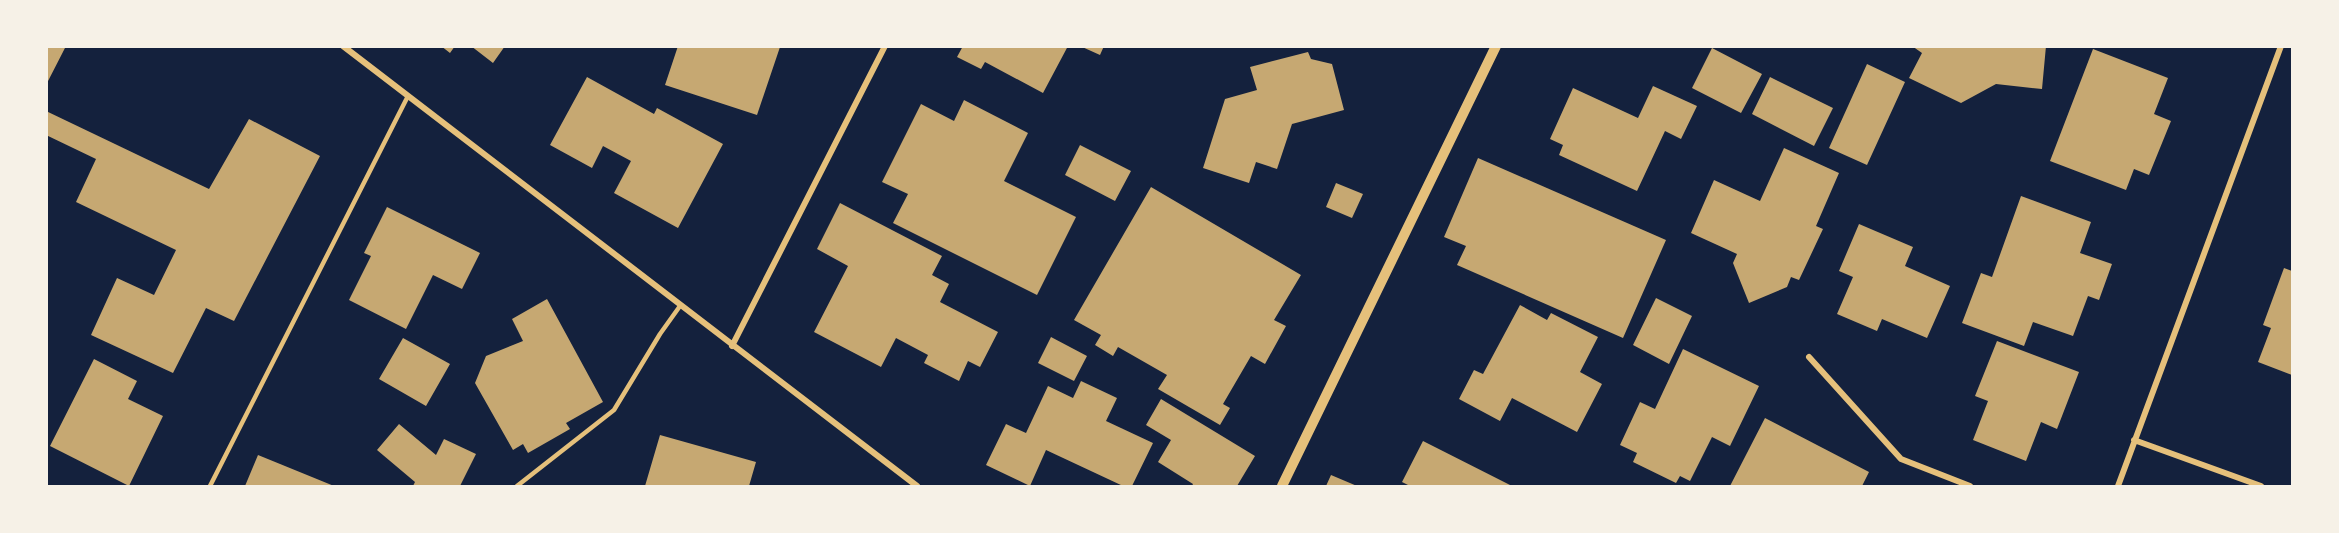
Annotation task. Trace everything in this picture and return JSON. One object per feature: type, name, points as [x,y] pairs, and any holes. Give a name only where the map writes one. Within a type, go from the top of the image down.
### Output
[{"type":"street","points":[[343,46],[917,486]]},
{"type":"street","points":[[732,346],[885,46]]},
{"type":"street","points":[[1282,486],[1496,46]]},
{"type":"street","points":[[2118,486],[2281,46]]},
{"type":"street","points":[[1809,357],[1901,459],[1970,486]]},
{"type":"street","points":[[2134,440],[2261,486]]},
{"type":"lane","points":[[210,486],[408,96]]},
{"type":"lane","points":[[517,486],[614,410],[660,334],[680,306]]},
{"type":"building","points":[[46,46],[66,46],[46,85]]},
{"type":"building","points":[[441,46],[455,46],[450,53]]},
{"type":"building","points":[[471,46],[505,46],[493,63]]},
{"type":"building","points":[[678,46],[780,47],[757,115],[665,85]]},
{"type":"building","points":[[963,46],[1068,46],[1043,93],[985,62],[981,69],[957,57]]},
{"type":"building","points":[[1080,46],[1104,46],[1100,55]]},
{"type":"building","points":[[1912,46],[2046,46],[2042,89],[1996,84],[1961,103],[1909,78],[1922,53]]},
{"type":"building","points":[[1712,48],[1762,74],[1741,113],[1692,88]]},
{"type":"building","points":[[2093,49],[2168,78],[2154,114],[2171,121],[2149,175],[2134,169],[2126,190],[2050,161]]},
{"type":"building","points":[[1308,52],[1311,59],[1332,64],[1344,110],[1292,124],[1277,169],[1256,162],[1249,183],[1203,168],[1225,99],[1257,90],[1250,67]]},
{"type":"building","points":[[1867,64],[1905,82],[1867,165],[1829,148]]},
{"type":"building","points":[[587,77],[654,114],[657,108],[723,144],[678,228],[614,193],[631,161],[603,146],[592,168],[550,145]]},
{"type":"building","points":[[1770,77],[1833,108],[1814,146],[1752,114]]},
{"type":"building","points":[[1653,86],[1697,106],[1681,139],[1665,131],[1637,191],[1559,155],[1563,145],[1550,139],[1573,88],[1638,118]]},
{"type":"building","points":[[964,100],[1028,133],[1004,181],[1076,217],[1037,295],[893,223],[908,194],[882,182],[921,104],[954,121]]},
{"type":"building","points":[[46,111],[209,189],[249,119],[320,156],[234,321],[206,308],[173,373],[91,335],[117,278],[154,295],[176,250],[76,202],[96,159],[46,135]]},
{"type":"building","points":[[1080,145],[1131,171],[1115,201],[1065,175]]},
{"type":"building","points":[[1784,148],[1839,173],[1816,226],[1823,229],[1799,280],[1791,277],[1787,287],[1749,303],[1733,263],[1737,254],[1691,233],[1714,180],[1760,201]]},
{"type":"building","points":[[1478,158],[1666,240],[1623,338],[1457,265],[1466,246],[1444,237]]},
{"type":"building","points":[[1336,183],[1363,194],[1352,218],[1326,207]]},
{"type":"building","points":[[1151,187],[1301,275],[1274,320],[1286,326],[1265,364],[1251,356],[1223,404],[1230,408],[1220,425],[1158,389],[1167,375],[1118,347],[1113,356],[1095,345],[1101,335],[1074,320]]},
{"type":"building","points":[[2021,196],[2091,222],[2080,253],[2112,264],[2099,300],[2088,296],[2073,336],[2033,322],[2024,346],[1962,323],[1981,273],[1992,277]]},
{"type":"building","points":[[840,203],[942,256],[932,275],[949,284],[940,302],[998,332],[980,367],[968,361],[959,381],[924,363],[928,355],[896,338],[881,367],[814,332],[848,266],[817,249]]},
{"type":"building","points":[[387,207],[480,253],[462,289],[433,275],[406,329],[349,300],[371,256],[364,253]]},
{"type":"building","points":[[1859,224],[1913,247],[1905,266],[1950,286],[1927,338],[1882,319],[1877,331],[1837,314],[1853,277],[1839,271]]},
{"type":"building","points":[[2284,268],[2292,271],[2292,375],[2258,362],[2271,328],[2263,325]]},
{"type":"building","points":[[1656,298],[1692,316],[1669,364],[1633,345]]},
{"type":"building","points":[[547,299],[603,402],[566,423],[570,429],[528,453],[523,444],[513,450],[475,383],[486,356],[523,341],[512,319]]},
{"type":"building","points":[[1520,305],[1547,320],[1551,313],[1598,337],[1580,372],[1602,384],[1577,432],[1512,398],[1500,421],[1459,399],[1474,370],[1483,374]]},
{"type":"building","points":[[1051,337],[1087,356],[1074,381],[1038,363]]},
{"type":"building","points":[[403,338],[450,364],[426,406],[379,379]]},
{"type":"building","points":[[1997,341],[2079,372],[2057,429],[2041,422],[2026,461],[1973,440],[1988,401],[1975,396]]},
{"type":"building","points":[[1683,349],[1759,386],[1730,446],[1712,437],[1690,481],[1680,476],[1676,483],[1633,462],[1637,453],[1620,445],[1640,402],[1655,409]]},
{"type":"building","points":[[94,359],[137,381],[128,399],[163,416],[129,486],[50,446]]},
{"type":"building","points":[[1081,381],[1117,398],[1106,421],[1153,443],[1132,486],[1123,486],[1046,450],[1030,486],[986,465],[1006,424],[1026,433],[1048,386],[1073,398]]},
{"type":"building","points":[[1161,399],[1255,456],[1237,486],[1192,486],[1193,484],[1158,462],[1171,440],[1146,425]]},
{"type":"building","points":[[1765,418],[1869,472],[1862,486],[1730,486]]},
{"type":"building","points":[[399,424],[436,455],[444,439],[476,454],[460,486],[413,486],[415,482],[377,450]]},
{"type":"building","points":[[660,435],[756,462],[749,486],[645,486]]},
{"type":"building","points":[[1423,441],[1512,486],[1410,486],[1402,482]]},
{"type":"building","points":[[258,455],[334,486],[245,486]]},
{"type":"building","points":[[1331,475],[1357,486],[1326,486]]}]
